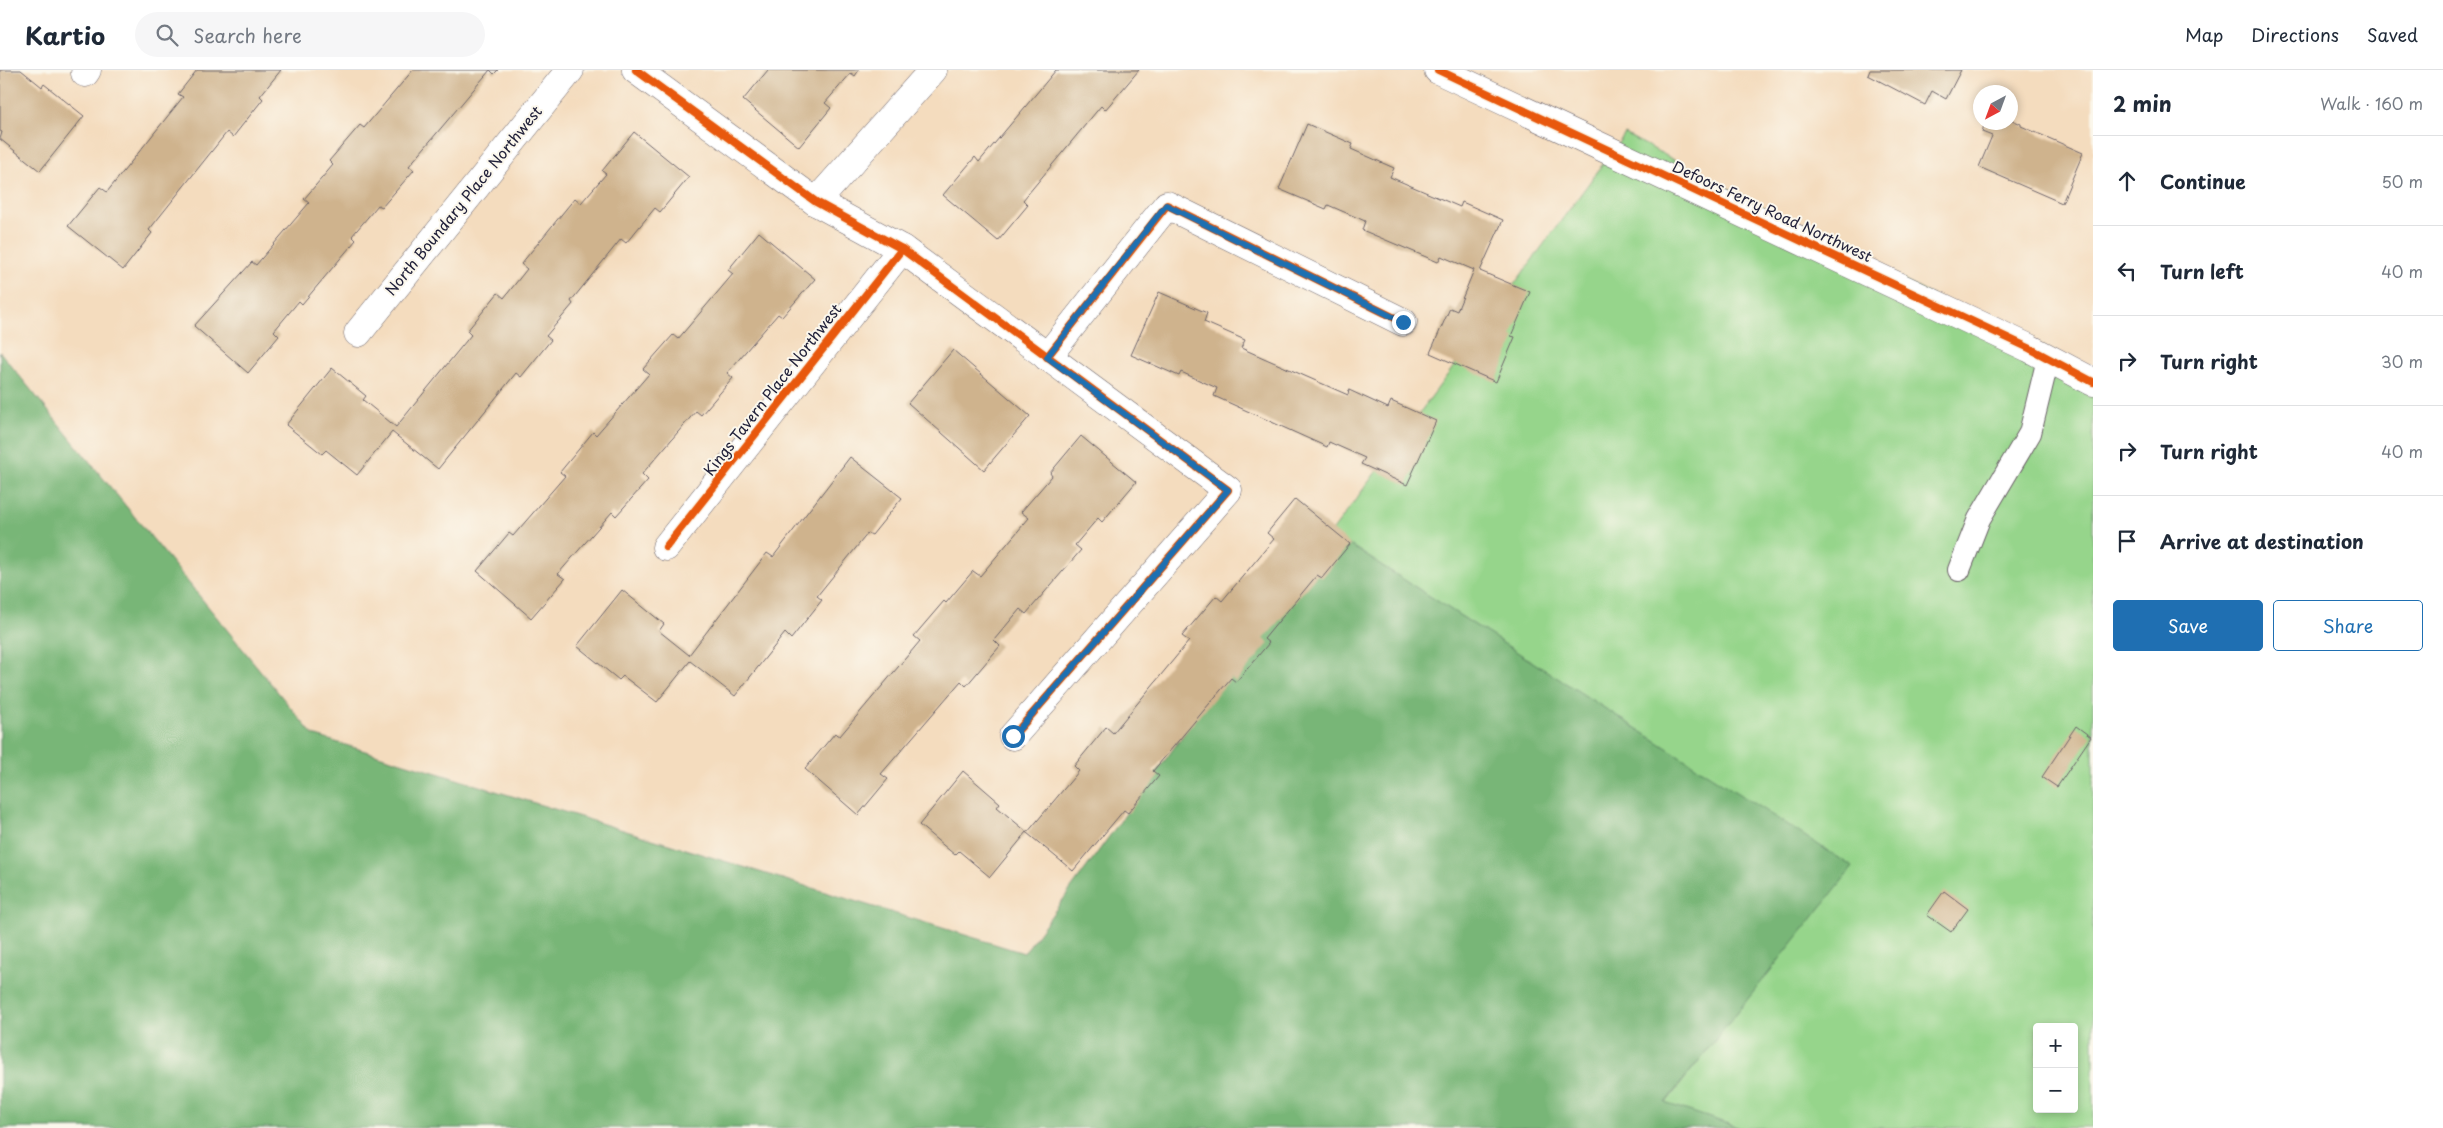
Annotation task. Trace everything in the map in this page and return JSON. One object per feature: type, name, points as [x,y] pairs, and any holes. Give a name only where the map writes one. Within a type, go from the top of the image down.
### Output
[{"type":"street","name":"North Boundary Place Northwest","points":[[358,333],[570,70]]},
{"type":"street","points":[[636,70],[816,202],[902,249],[1228,490],[1013,736]]},
{"type":"street","points":[[816,202],[933,70]]},
{"type":"street","name":"Defoors Ferry Road Northwest","points":[[1438,70],[2093,382]]},
{"type":"street","points":[[1047,357],[1166,205],[1403,322]]},
{"type":"street","name":"Kings Tavern Place Northwest","points":[[666,547],[902,249]]},
{"type":"lane","points":[[1959,570],[1979,519],[2030,433],[2048,359]]},
{"type":"green space","points":[[1625,134],[2093,380],[2093,1128],[1740,1128],[1665,1104],[1851,867],[1331,533]]},
{"type":"green space","points":[[0,352],[313,735],[1024,953],[1331,533],[1853,867],[1665,1103],[1740,1128],[0,1128]]},
{"type":"building","points":[[0,70],[21,70],[42,87],[44,84],[84,116],[40,171],[0,139],[2,132],[0,131]]},
{"type":"building","points":[[197,70],[281,70],[260,96],[263,99],[233,137],[227,132],[149,230],[152,233],[123,270],[68,226],[100,187],[107,192],[183,97],[178,94]]},
{"type":"building","points":[[413,70],[490,70],[409,166],[414,170],[382,207],[378,205],[352,236],[356,240],[302,304],[299,301],[274,331],[279,336],[248,373],[194,326],[252,262],[256,265],[309,203],[304,199],[333,165],[329,161],[360,125],[364,128]]},
{"type":"building","points":[[490,70],[498,70],[494,74]]},
{"type":"building","points":[[768,70],[859,70],[855,76],[851,73],[825,103],[831,108],[799,147],[743,100]]},
{"type":"building","points":[[1056,70],[1139,70],[1105,110],[1101,106],[1023,200],[1028,205],[998,241],[943,195],[975,157],[979,162]]},
{"type":"building","points":[[1870,70],[1961,70],[1946,99],[1932,91],[1925,105],[1868,75]]},
{"type":"building","points":[[2018,123],[2021,126],[2083,153],[2062,203],[1979,167],[1992,136],[1982,132],[1983,130],[2018,130]]},
{"type":"building","points":[[1307,124],[1353,144],[1351,149],[1394,168],[1390,177],[1460,207],[1462,202],[1503,220],[1480,271],[1530,292],[1511,336],[1515,337],[1496,382],[1430,353],[1450,308],[1457,311],[1474,270],[1441,256],[1438,262],[1362,230],[1365,221],[1328,205],[1326,209],[1279,189]]},
{"type":"building","points":[[634,132],[689,177],[660,212],[655,208],[626,243],[621,239],[571,301],[573,304],[546,336],[551,340],[521,377],[516,373],[438,469],[392,432],[357,475],[326,450],[322,454],[286,425],[332,368],[366,396],[363,400],[396,427],[471,335],[467,331],[498,293],[504,298],[527,269],[521,264],[575,198],[581,203],[606,174],[602,171]]},
{"type":"building","points":[[759,232],[815,279],[782,317],[778,314],[727,373],[733,378],[701,415],[696,411],[642,474],[648,480],[616,516],[612,512],[558,574],[565,579],[531,618],[477,571],[509,533],[513,536],[565,476],[560,472],[593,432],[596,435],[649,374],[643,369],[673,335],[678,339],[733,274],[728,270]]},
{"type":"building","points":[[1159,292],[1207,313],[1204,322],[1245,340],[1241,348],[1348,395],[1349,390],[1388,408],[1391,401],[1436,421],[1407,485],[1361,464],[1365,458],[1329,442],[1327,447],[1214,396],[1217,388],[1181,372],[1179,376],[1131,355]]},
{"type":"building","points":[[953,350],[1030,416],[984,470],[908,403]]},
{"type":"building","points":[[1081,436],[1136,482],[1102,522],[1098,518],[1075,545],[1081,550],[1026,614],[1020,609],[994,640],[1000,646],[966,686],[961,681],[881,774],[888,779],[858,815],[805,769],[835,733],[840,736],[920,641],[914,636],[944,601],[946,603],[973,571],[980,576],[1029,518],[1021,512],[1052,476],[1050,473]]},
{"type":"building","points":[[850,457],[902,498],[872,535],[868,533],[817,596],[822,600],[791,639],[785,633],[735,696],[690,661],[657,702],[623,676],[619,680],[577,646],[622,590],[664,624],[659,631],[689,655],[767,553],[773,557]]},
{"type":"building","points":[[1295,499],[1350,544],[1322,578],[1317,575],[1264,639],[1269,643],[1236,682],[1231,678],[1153,771],[1159,776],[1128,813],[1124,810],[1073,871],[1027,833],[1079,771],[1074,766],[1106,727],[1113,733],[1189,641],[1182,636],[1216,596],[1222,601],[1274,539],[1267,533]]},
{"type":"building","points":[[2076,726],[2091,737],[2057,787],[2042,777]]},
{"type":"building","points":[[963,771],[1000,803],[997,807],[1027,832],[990,877],[959,851],[955,855],[919,825]]},
{"type":"building","points":[[1944,891],[1968,909],[1951,932],[1927,915]]},
{"type":"cycle path","points":[[636,70],[816,202],[902,249],[1228,490],[1013,736]]},
{"type":"cycle path","points":[[1438,70],[2029,348],[2093,382]]},
{"type":"cycle path","points":[[1047,357],[1167,205],[1403,322]]},
{"type":"cycle path","points":[[666,547],[902,249]]},
{"type":"route","points":[[1013,736],[1228,490],[1047,357],[1166,205],[1403,322]]}]
